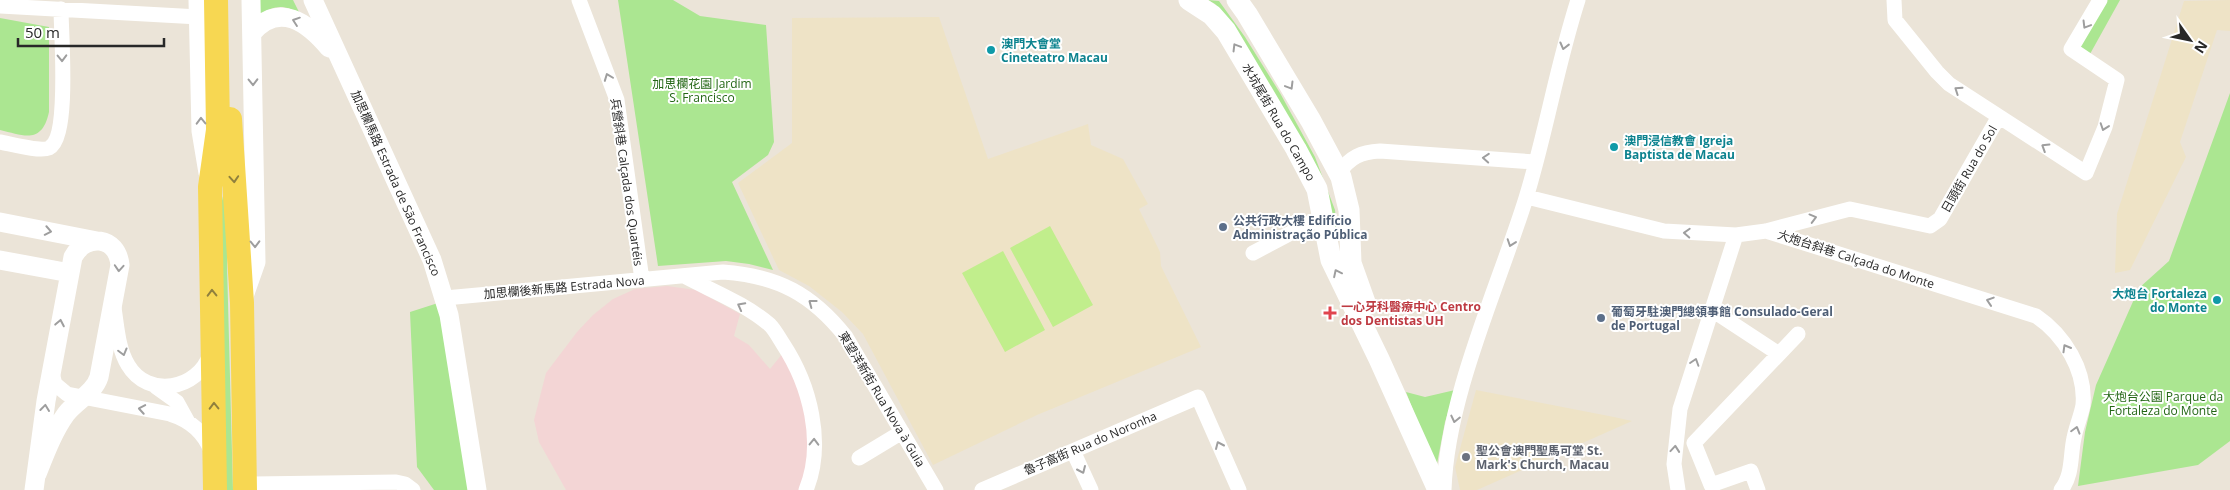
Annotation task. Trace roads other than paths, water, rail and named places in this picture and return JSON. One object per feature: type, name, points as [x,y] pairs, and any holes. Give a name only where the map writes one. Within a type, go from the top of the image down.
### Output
[{"type":"main road","points":[[216,0],[225,130],[242,303],[245,487]]},
{"type":"main road","points":[[215,479],[210,186],[225,130],[228,0]]},
{"type":"main road","name":"水坑尾街 Rua do Campo","points":[[1189,0],[1212,14],[1226,30],[1317,189],[1324,216],[1331,260],[1438,490]]},
{"type":"main road","name":"水坑尾街 Rua do Campo","points":[[1237,0],[1258,31],[1340,173],[1349,210],[1351,263],[1410,428]]},
{"type":"street","points":[[242,303],[256,262],[251,0]]},
{"type":"street","name":"加思欄馬路 Estrada de São Francisco","points":[[313,0],[432,260],[445,298],[477,490]]},
{"type":"street","name":"兵營斜巷 Calçada dos Quartéis","points":[[579,0],[617,100],[642,280]]},
{"type":"street","points":[[1444,490],[1446,459],[1467,372],[1526,197],[1566,36],[1578,0]]},
{"type":"street","points":[[1894,0],[1895,20],[1949,84],[1998,118],[2086,173],[2104,127],[2117,80],[2071,49],[2100,0]]},
{"type":"street","points":[[5,4],[61,10],[198,9],[201,131],[210,186]]},
{"type":"street","points":[[0,142],[41,149],[51,147],[58,138],[62,106],[61,10]]},
{"type":"street","points":[[252,33],[261,24],[270,20],[282,18],[299,20],[312,30],[343,66]]},
{"type":"street","name":"日頭街 Rua do Sol","points":[[1766,231],[1850,209],[1925,226],[1934,224],[1938,222],[1998,118]]},
{"type":"street","points":[[1340,173],[1346,163],[1354,156],[1365,151],[1380,150],[1535,162]]},
{"type":"street","name":"大炮台斜巷 Calçada do Monte","points":[[1526,197],[1664,232],[1736,236],[1766,231],[2036,316],[2052,327],[2063,342],[2079,373],[2082,388],[2082,405],[2073,439],[2070,473],[2067,482],[2061,490]]},
{"type":"street","points":[[1253,252],[1324,216]]},
{"type":"street","points":[[0,222],[101,241],[115,250],[120,259],[120,269],[100,377],[94,388],[66,414],[56,432],[36,482]]},
{"type":"street","points":[[1678,490],[1674,464],[1680,409],[1736,236]]},
{"type":"street","points":[[36,482],[51,370],[73,257],[80,247],[89,242],[101,241]]},
{"type":"street","points":[[0,260],[70,273]]},
{"type":"street","name":"東望洋新街 Rua Nova à Guia","points":[[684,276],[723,272],[748,274],[772,280],[794,290],[814,303],[831,319],[846,338],[936,490]]},
{"type":"street","points":[[684,276],[753,312],[772,326],[792,357],[805,391],[812,422],[813,462],[806,490]]},
{"type":"street","name":"加思欄後新馬路 Estrada Nova","points":[[445,298],[684,276]]},
{"type":"street","points":[[113,304],[124,359],[136,375],[177,402],[188,422],[206,440],[212,453],[215,479]]},
{"type":"street","points":[[1712,310],[1779,354]]},
{"type":"street","points":[[1758,490],[1751,471],[1711,485],[1694,444],[1798,334]]},
{"type":"street","points":[[152,385],[172,387],[194,378],[208,360],[213,342]]},
{"type":"street","points":[[51,370],[54,382],[62,392],[82,398],[170,414],[188,422]]},
{"type":"street","name":"魯子高街 Rua do Noronha","points":[[982,490],[1198,397],[1239,490]]},
{"type":"street","points":[[859,458],[902,432]]},
{"type":"street","points":[[1073,451],[1091,490]]},
{"type":"street","points":[[245,487],[396,482],[405,484],[413,490]]},
{"type":"place","name":"澳門大會堂 Cineteatro Macau","points":[[991,50]]},
{"type":"place","name":"澳門浸信教會 Igreja Baptista de Macau","points":[[1614,147]]},
{"type":"place","name":"公共行政大樓 Edifício Administração Pública","points":[[1223,227]]},
{"type":"place","name":"大炮台 Fortaleza do Monte","points":[[2217,300]]},
{"type":"place","name":"一心牙科醫療中心 Centro dos Dentistas UH","points":[[1330,313]]},
{"type":"place","name":"葡萄牙駐澳門總領事館 Consulado-Geral de Portugal","points":[[1601,318]]},
{"type":"place","name":"聖公會澳門聖馬可堂 St. Mark's Church, Macau","points":[[1466,457]]},
{"type":"park label","name":"加思欄花園 Jardim S. Francisco","points":[[702,90]]},
{"type":"park label","name":"大炮台公園 Parque da Fortaleza do Monte","points":[[2163,403]]}]
